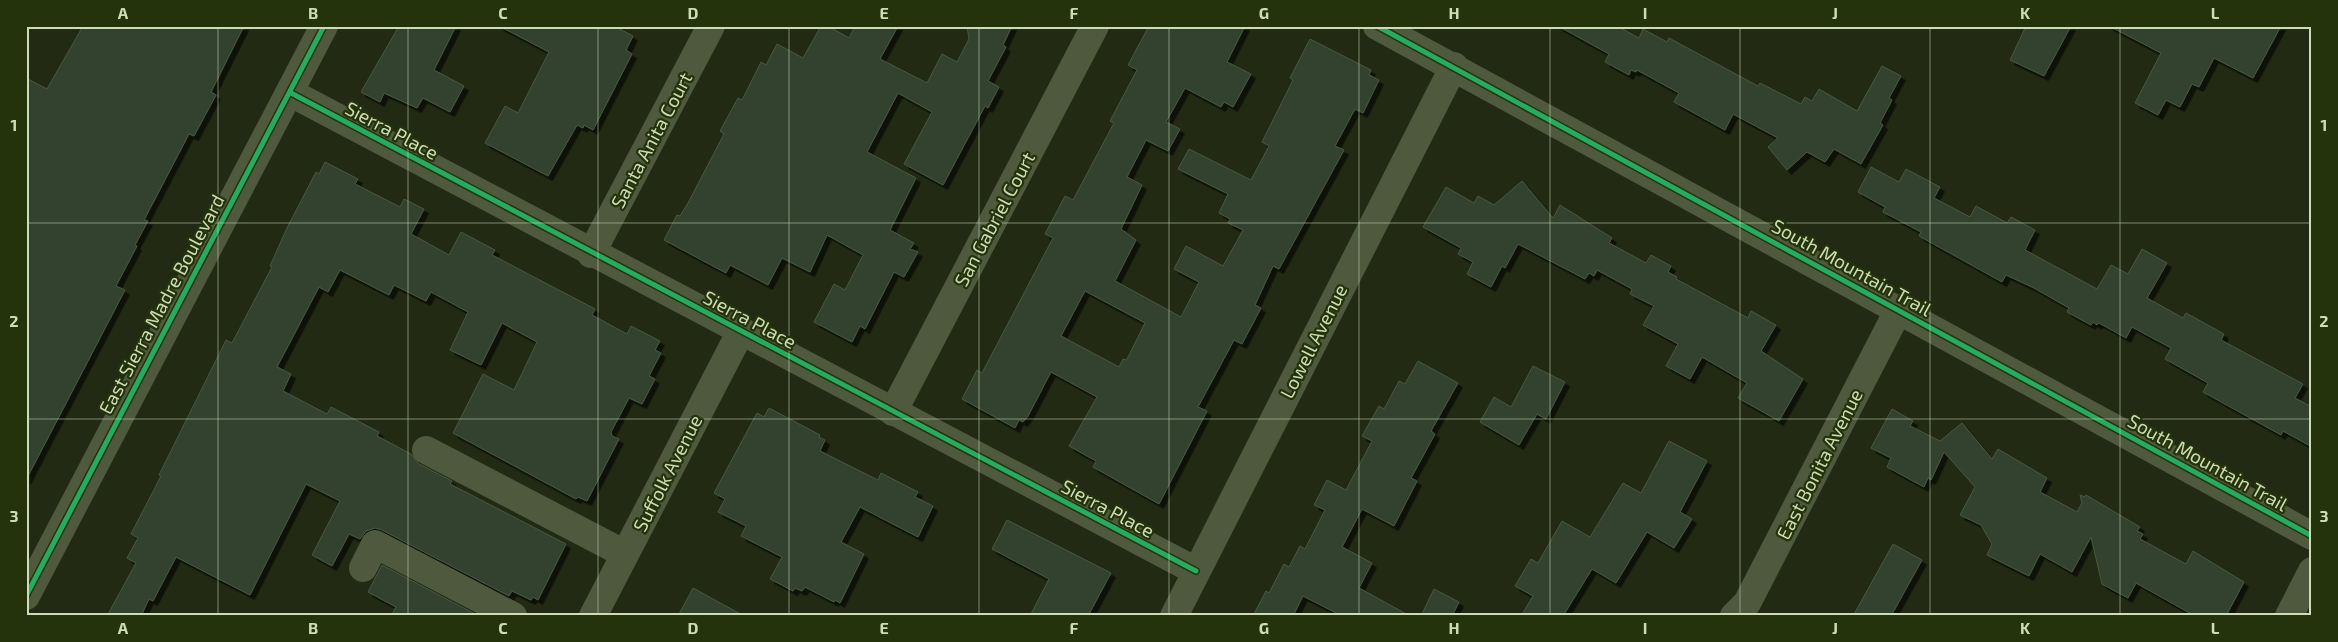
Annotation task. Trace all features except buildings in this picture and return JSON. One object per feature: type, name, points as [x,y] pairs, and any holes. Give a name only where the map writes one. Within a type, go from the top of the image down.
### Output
[{"type":"street","name":"East Sierra Madre Boulevard","points":[[26,596],[210,243],[291,93],[324,26]]},
{"type":"street","name":"Santa Anita Court","points":[[591,254],[711,26]]},
{"type":"street","name":"San Gabriel Court","points":[[893,412],[1095,26]]},
{"type":"street","name":"South Mountain Trail","points":[[1377,26],[1454,66],[2312,536]]},
{"type":"street","name":"Lowell Avenue","points":[[1174,616],[1454,66]]},
{"type":"street","name":"Sierra Place","points":[[291,93],[591,254],[1196,571]]},
{"type":"street","name":"East Bonita Avenue","points":[[1734,616],[1747,603],[1899,309]]},
{"type":"street","name":"Suffolk Avenue","points":[[593,616],[741,331]]},
{"type":"street","points":[[426,450],[625,554]]},
{"type":"street","points":[[363,568],[375,544],[513,616]]},
{"type":"street","points":[[2289,616],[2312,571]]},
{"type":"cycle path","points":[[26,596],[324,26]]},
{"type":"cycle path","points":[[1377,26],[2312,536]]},
{"type":"cycle path","points":[[291,93],[1196,571]]}]
